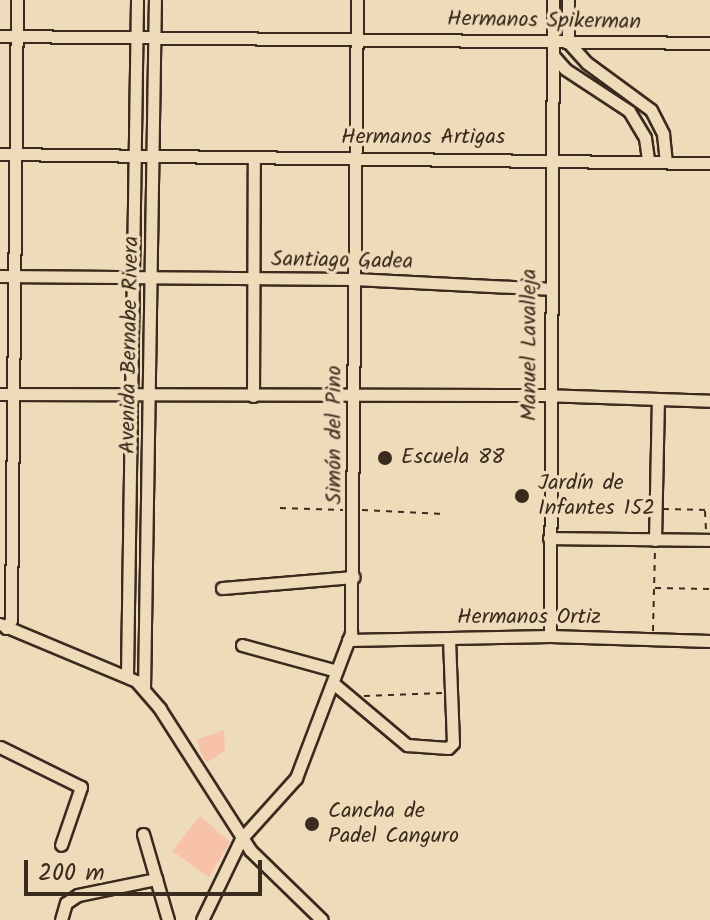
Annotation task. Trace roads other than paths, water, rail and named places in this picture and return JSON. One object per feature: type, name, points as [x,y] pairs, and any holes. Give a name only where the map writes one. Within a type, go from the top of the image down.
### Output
[{"type":"street","points":[[2,626],[11,620],[6,394],[14,276],[17,0]]},
{"type":"street","name":"Avenida Bernabe Rivera","points":[[127,675],[137,0]]},
{"type":"street","name":"Avenida Bernabe Rivera","points":[[144,689],[155,0]]},
{"type":"street","name":"Simón del Pino","points":[[202,920],[241,839],[296,778],[348,640],[354,577],[357,0]]},
{"type":"street","name":"Manuel Lavalleja","points":[[550,636],[549,289],[553,0]]},
{"type":"street","points":[[568,0],[568,42],[587,63],[651,110],[663,134],[666,161]]},
{"type":"street","name":"Hermanos Spikerman","points":[[0,36],[710,43]]},
{"type":"street","points":[[553,54],[565,69],[629,111],[645,138],[648,160]]},
{"type":"street","name":"Hermanos Artigas","points":[[0,154],[551,158],[710,163]]},
{"type":"street","points":[[253,396],[254,157]]},
{"type":"street","name":"Santiago Gadea","points":[[0,276],[354,279],[549,289]]},
{"type":"street","points":[[6,394],[356,395],[710,401]]},
{"type":"street","points":[[655,540],[658,400]]},
{"type":"street","points":[[549,538],[708,540]]},
{"type":"street","points":[[222,588],[354,577]]},
{"type":"street","points":[[2,626],[127,675],[144,689],[241,839],[322,920]]},
{"type":"street","name":"Hermanos Ortiz","points":[[348,640],[550,636],[710,641]]},
{"type":"street","points":[[242,645],[335,677],[407,745],[448,748],[453,743],[449,638]]},
{"type":"street","points":[[0,747],[81,787],[61,845]]},
{"type":"street","points":[[143,834],[168,920]]},
{"type":"street","points":[[61,920],[66,903],[78,895],[156,879]]},
{"type":"waterway","points":[[559,0],[559,30]]},
{"type":"waterway","points":[[570,64],[636,106]]},
{"type":"place","name":"Escuela 88","points":[[385,458]]},
{"type":"place","name":"Jardín de Infantes 152","points":[[522,496]]},
{"type":"place","name":"Cancha de Padel Canguro","points":[[312,824]]}]
